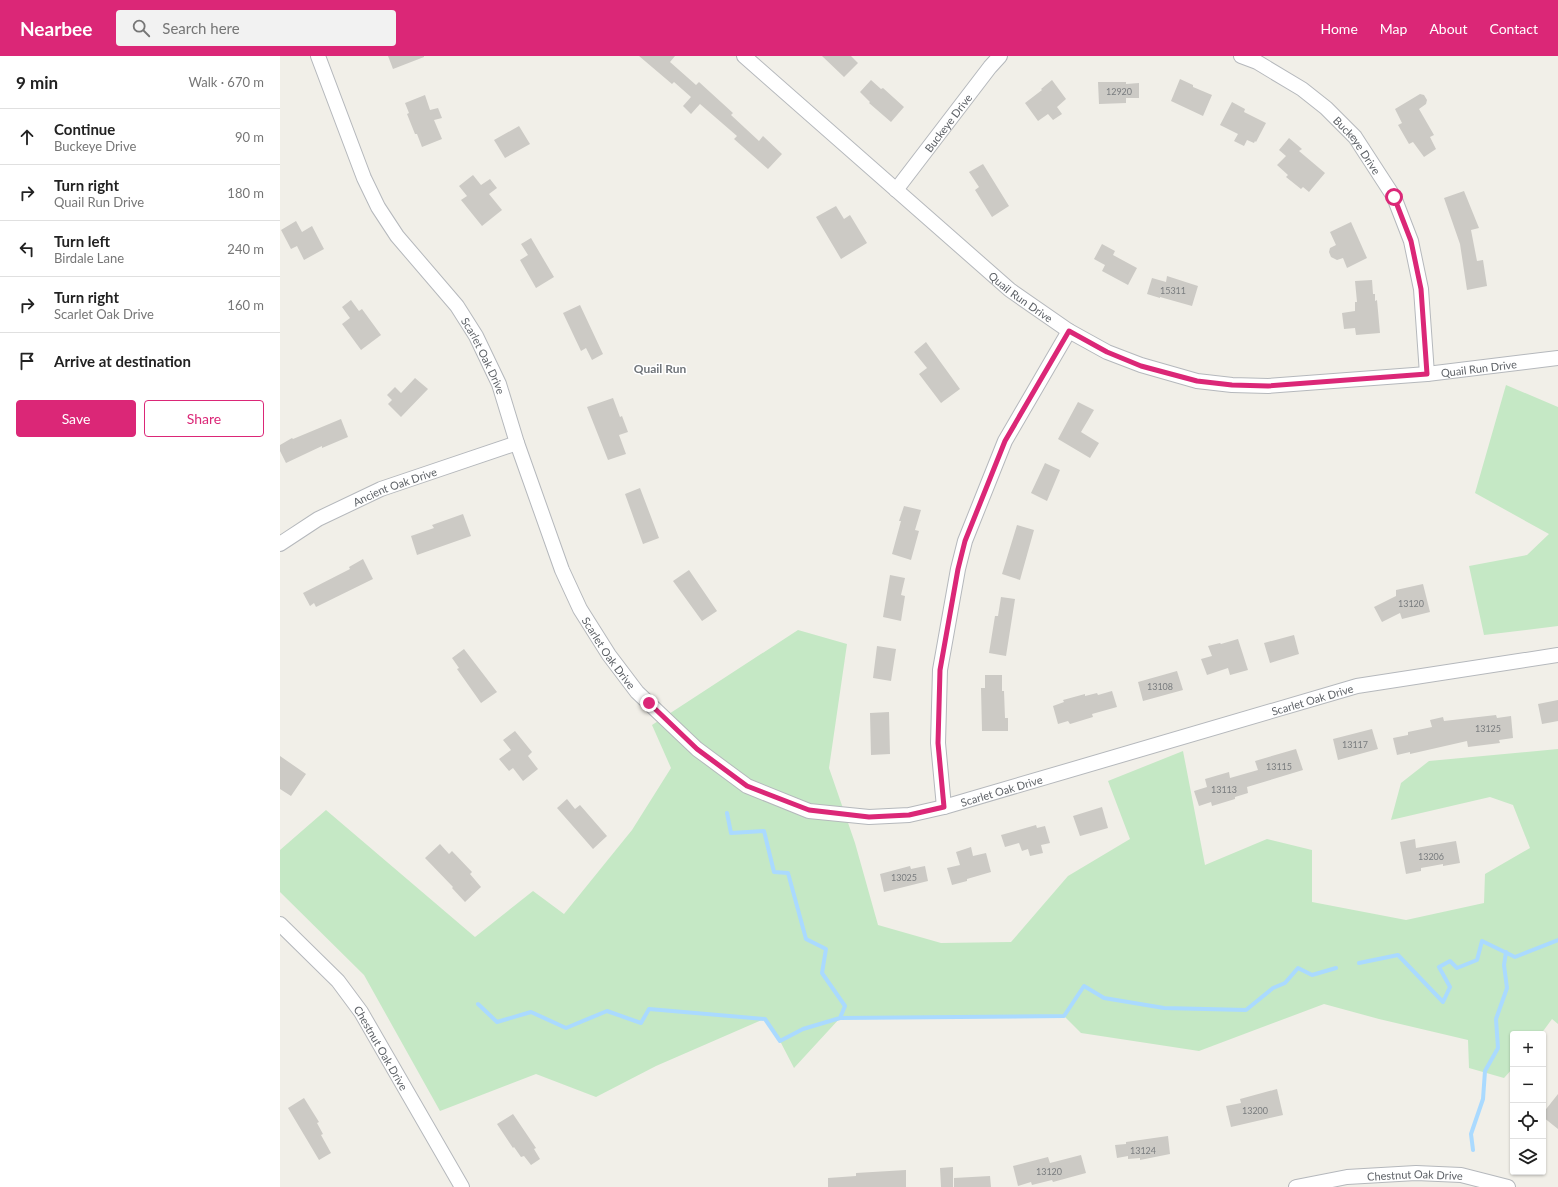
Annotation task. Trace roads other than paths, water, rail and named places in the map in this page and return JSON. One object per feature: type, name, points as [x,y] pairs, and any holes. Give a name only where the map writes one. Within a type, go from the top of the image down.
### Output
[{"type":"street","name":"Scarlet Oak Drive","points":[[318,56],[364,178],[378,208],[396,236],[457,306],[476,336],[499,384],[517,442],[562,570],[580,609],[609,656],[637,692],[697,749],[747,786],[809,810],[869,817],[909,815],[944,807],[1357,686],[1558,655]]},
{"type":"street","name":"Quail Run Drive","points":[[744,56],[1010,290],[1069,331],[1107,352],[1141,366],[1197,381],[1268,386],[1427,374],[1558,358]]},
{"type":"street","name":"Buckeye Drive","points":[[896,190],[1000,56]]},
{"type":"street","name":"Buckeye Drive","points":[[1241,56],[1256,62],[1302,89],[1326,108],[1355,137],[1394,197],[1411,241],[1421,289],[1427,374]]},
{"type":"street","points":[[944,807],[938,743],[940,670],[958,569],[965,541],[1005,441],[1069,331]]},
{"type":"street","name":"Ancient Oak Drive","points":[[280,544],[318,519],[381,489],[517,442]]},
{"type":"street","name":"Chestnut Oak Drive","points":[[280,924],[338,981],[361,1012],[462,1187]]},
{"type":"street","name":"Chestnut Oak Drive","points":[[1296,1187],[1347,1178],[1416,1173],[1461,1175],[1508,1187]]},
{"type":"waterway","points":[[727,813],[731,833],[764,831],[774,872],[788,873],[806,939],[826,949],[822,973],[845,1006],[840,1018]]},
{"type":"waterway","points":[[1359,963],[1398,955],[1443,1002],[1450,987],[1439,967],[1450,961],[1457,968],[1477,960],[1482,941],[1515,957],[1558,940]]},
{"type":"waterway","points":[[1473,1150],[1471,1134],[1483,1099],[1485,1071],[1498,1048],[1496,1019],[1507,988],[1504,965],[1506,952]]},
{"type":"waterway","points":[[478,1004],[497,1022],[531,1012],[566,1028],[607,1011],[641,1023],[649,1009],[765,1019],[780,1041],[803,1029],[840,1018],[1064,1016],[1084,986],[1104,998],[1164,1008],[1246,1010],[1273,988],[1285,983],[1298,968],[1312,975],[1336,968]]},
{"type":"district","name":"Quail Run","points":[[660,368]]}]
